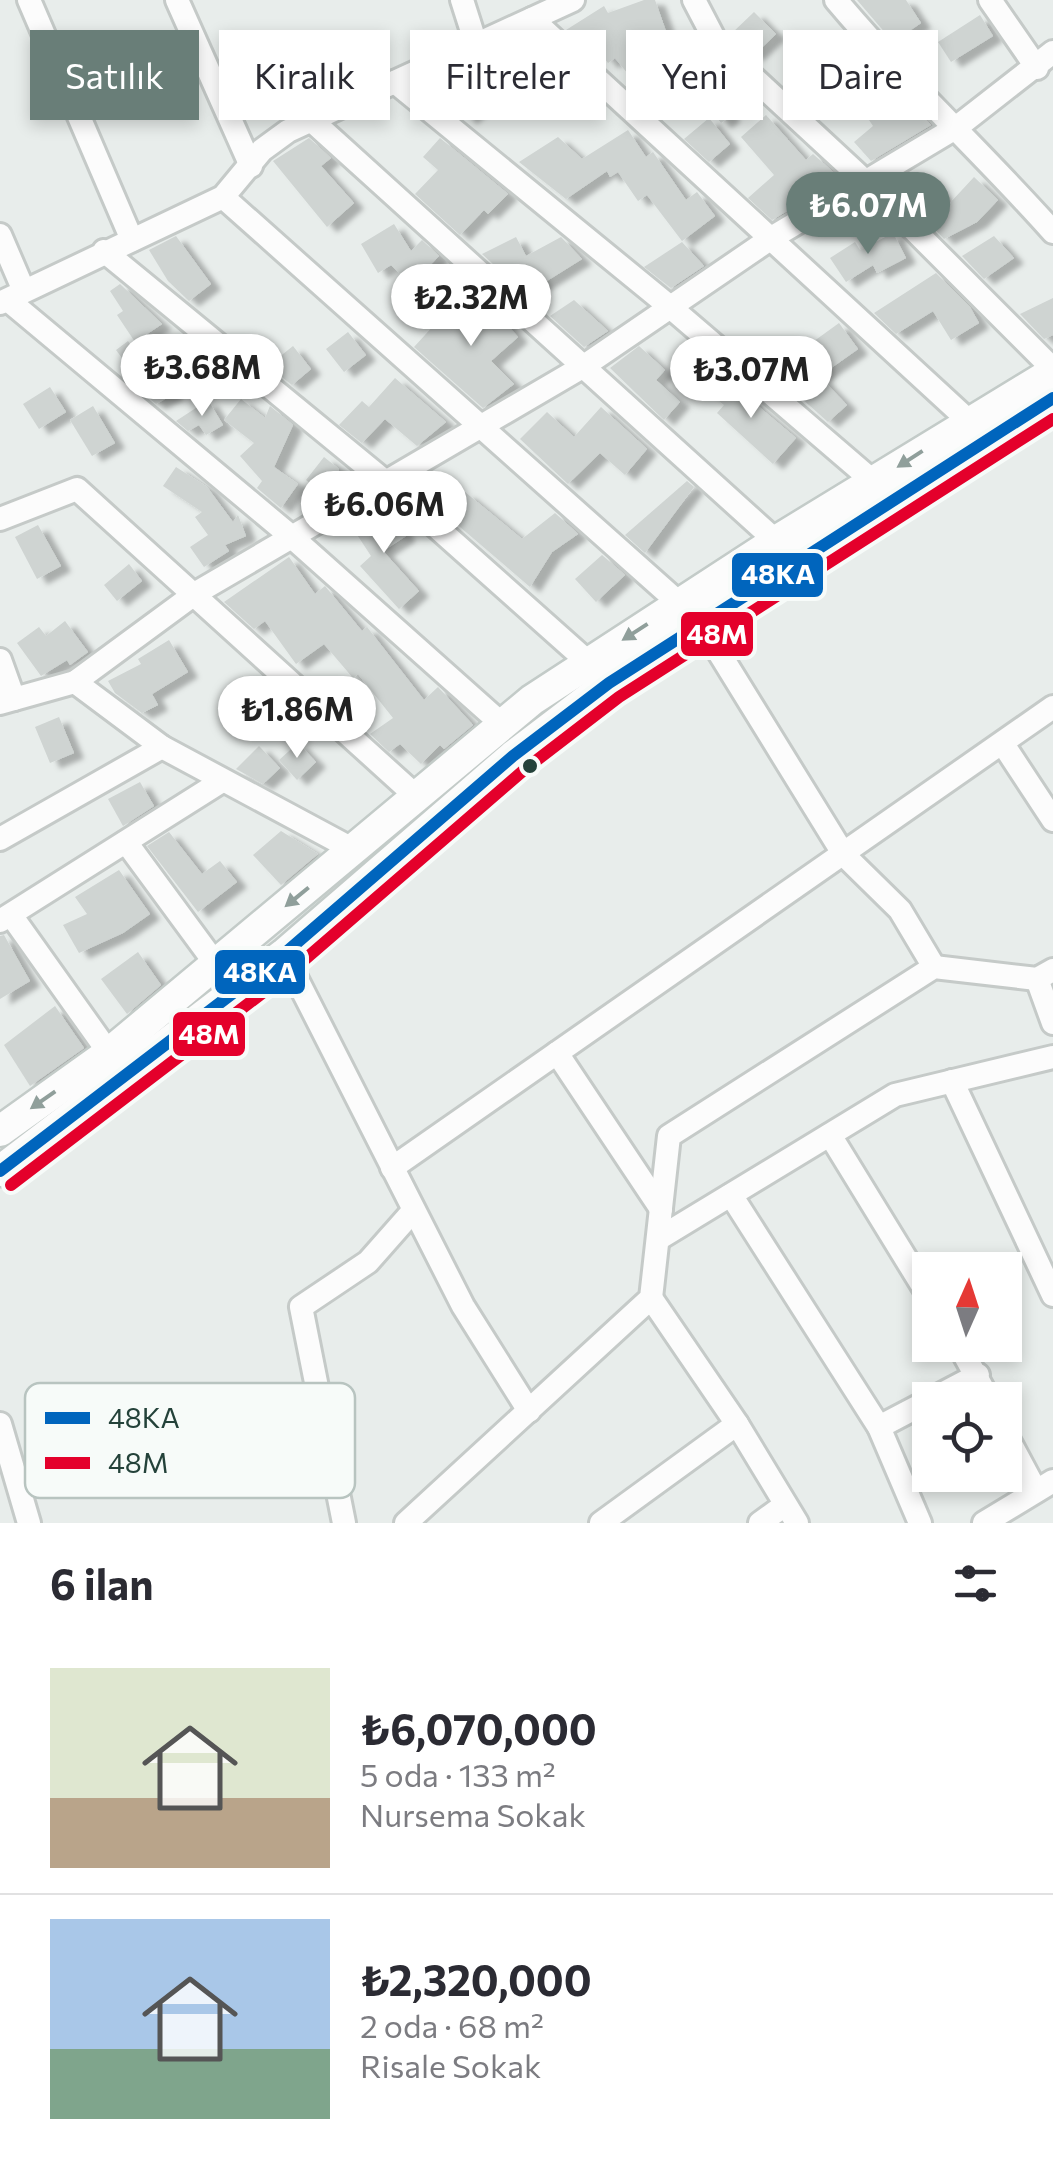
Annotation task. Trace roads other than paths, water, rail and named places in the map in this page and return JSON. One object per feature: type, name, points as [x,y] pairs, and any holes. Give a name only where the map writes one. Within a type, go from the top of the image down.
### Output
[{"type":"main road","points":[[0,1130],[109,1053],[416,796],[588,662],[1053,370]]},
{"type":"main road","points":[[0,1171],[284,954],[513,756],[608,682],[1053,398]]},
{"type":"street","points":[[29,0],[132,240]]},
{"type":"street","points":[[177,0],[251,166]]},
{"type":"street","points":[[462,0],[472,30]]},
{"type":"street","points":[[507,30],[572,0]]},
{"type":"street","points":[[694,0],[717,44],[866,182],[1053,370]]},
{"type":"street","points":[[836,0],[877,49],[1053,232]]},
{"type":"street","points":[[0,660],[7,701],[75,682],[196,594],[584,366],[773,237],[957,128],[1045,60],[990,0]]},
{"type":"street","points":[[532,19],[969,421]]},
{"type":"street","points":[[390,84],[410,75]]},
{"type":"street","points":[[394,82],[670,306],[874,482]]},
{"type":"street","points":[[11,298],[223,197],[275,139],[308,120]]},
{"type":"street","points":[[311,120],[776,541]]},
{"type":"street","points":[[223,197],[679,603]]},
{"type":"street","points":[[0,235],[11,298],[293,538],[503,725]]},
{"type":"street","points":[[104,251],[388,483],[588,662]]},
{"type":"street","points":[[0,520],[77,489],[416,796]]},
{"type":"street","points":[[702,624],[844,854],[900,910],[934,968]]},
{"type":"street","points":[[75,682],[162,747],[354,850]]},
{"type":"street","points":[[392,1168],[1053,707]]},
{"type":"street","points":[[1002,744],[1053,820]]},
{"type":"street","points":[[0,838],[162,747]]},
{"type":"street","points":[[109,1053],[5,918],[222,781]]},
{"type":"street","points":[[126,842],[215,963]]},
{"type":"street","points":[[284,954],[463,1306],[529,1411]]},
{"type":"street","points":[[406,1523],[651,1298],[670,1136],[934,968],[1045,974],[1053,1022]]},
{"type":"street","points":[[558,1052],[661,1208]]},
{"type":"street","points":[[658,1240],[895,1095],[1053,1057]]},
{"type":"street","points":[[952,1081],[1053,1295]]},
{"type":"street","points":[[830,1135],[912,1269]]},
{"type":"street","points":[[731,1195],[879,1427],[920,1523]]},
{"type":"street","points":[[316,1383],[301,1306],[368,1262],[413,1211]]},
{"type":"street","points":[[651,1298],[737,1424],[791,1514],[760,1523]]},
{"type":"street","points":[[970,1362],[981,1382]]},
{"type":"street","points":[[879,1427],[978,1375]]},
{"type":"street","points":[[0,1424],[9,1488],[29,1523]]},
{"type":"street","points":[[601,1523],[737,1424]]},
{"type":"street","points":[[984,1523],[1045,1486],[1022,1456]]},
{"type":"street","points":[[339,1498],[344,1523]]}]
